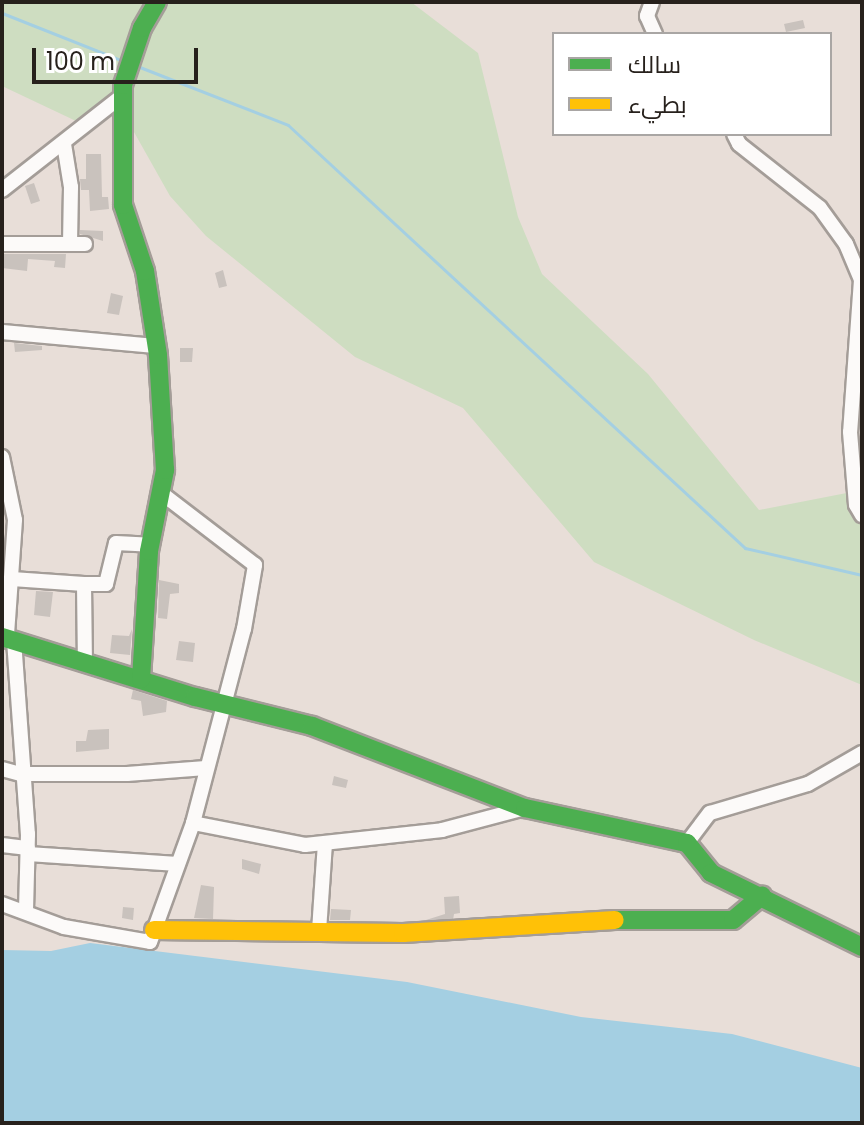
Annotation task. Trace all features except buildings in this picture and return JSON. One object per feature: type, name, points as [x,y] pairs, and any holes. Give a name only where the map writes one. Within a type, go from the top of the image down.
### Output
[{"type":"street","points":[[141,679],[150,545],[165,470],[156,346],[145,271],[123,205],[123,95],[142,28],[157,2]]},
{"type":"street","points":[[652,2],[647,16],[654,32]]},
{"type":"street","points":[[2,190],[123,95]]},
{"type":"street","points":[[735,136],[739,144],[820,208],[846,244],[862,281],[850,432],[856,505],[862,515]]},
{"type":"street","points":[[2,244],[78,244],[64,144]]},
{"type":"street","points":[[2,332],[156,346]]},
{"type":"street","points":[[2,457],[15,520],[7,635],[28,851],[26,912]]},
{"type":"street","points":[[2,904],[64,927],[150,942],[193,823],[222,703],[244,629],[255,565],[160,492]]},
{"type":"street","points":[[12,579],[106,584],[116,543],[150,545]]},
{"type":"street","points":[[84,584],[85,661]]},
{"type":"street","points":[[8,638],[222,703],[312,726],[525,808],[687,843],[711,873],[862,947]]},
{"type":"street","points":[[687,843],[710,813],[808,784],[862,753]]},
{"type":"street","points":[[2,769],[21,774],[176,773],[206,768]]},
{"type":"street","points":[[193,823],[305,845],[442,830],[525,808]]},
{"type":"street","points":[[319,931],[325,844]]},
{"type":"street","points":[[2,845],[28,851],[178,864]]},
{"type":"street","points":[[154,930],[472,931],[553,920],[733,920],[762,896]]},
{"type":"green space","points":[[2,2],[411,2],[478,53],[518,217],[542,274],[648,374],[759,510],[862,490],[862,685],[754,640],[594,562],[463,408],[355,357],[206,236],[170,196],[112,93],[76,121],[2,86]]},
{"type":"water","points":[[90,943],[407,982],[581,1017],[732,1034],[862,1068],[862,1123],[2,1123],[2,950],[51,951]]},
{"type":"waterway","points":[[2,13],[123,61]]},
{"type":"waterway","points":[[137,66],[288,125],[745,548],[862,575]]},
{"type":"traffic: fast","points":[[141,679],[149,551],[165,470],[158,355],[145,271],[123,205],[123,85],[142,28],[157,2]]},
{"type":"traffic: fast","points":[[2,637],[195,697],[312,726],[525,808],[687,843],[711,873],[862,947]]},
{"type":"traffic: fast","points":[[615,920],[733,920],[762,896]]},
{"type":"traffic: slow","points":[[154,930],[403,933],[615,920]]}]
